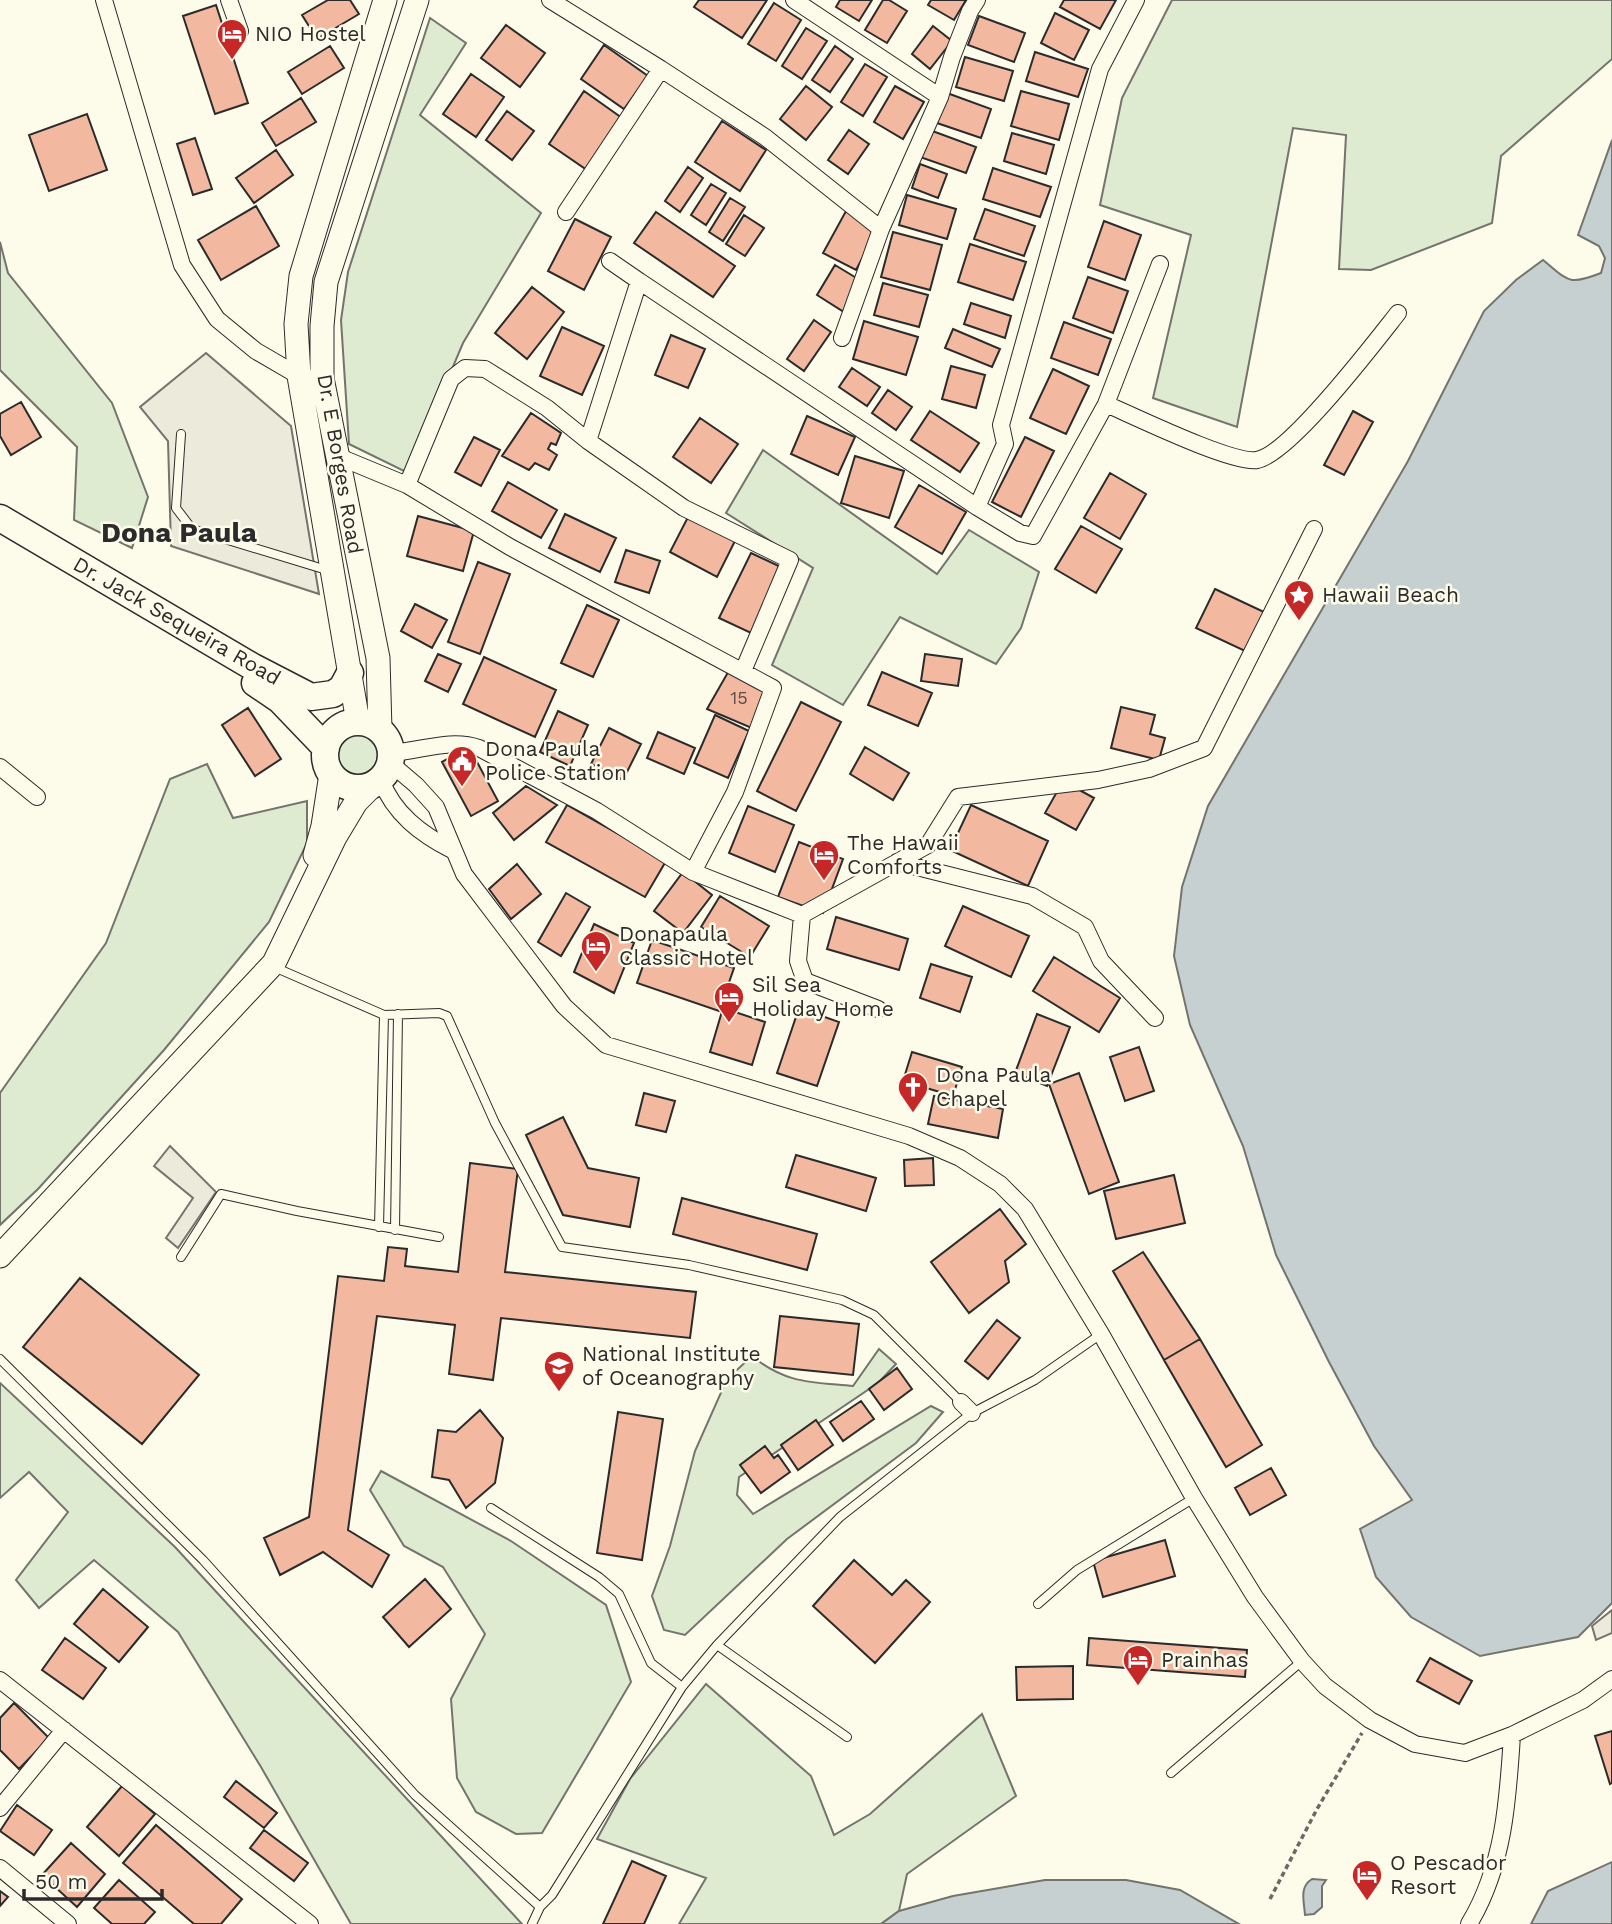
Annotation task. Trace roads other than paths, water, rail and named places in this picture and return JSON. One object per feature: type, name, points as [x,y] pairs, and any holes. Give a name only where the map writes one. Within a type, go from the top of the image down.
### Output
[{"type":"main road","name":"Dr. E Borges Road","points":[[379,755],[378,659],[337,456],[296,324],[301,276],[385,0]]},
{"type":"main road","name":"Dr. E Borges Road","points":[[379,755],[350,673],[333,572],[311,377],[322,326],[327,282],[417,0]]},
{"type":"main road","name":"Dr. Jack Sequeira Road","points":[[0,518],[253,667],[311,697],[379,755]]},
{"type":"main road","name":"Dr. Jack Sequeira Road","points":[[0,534],[280,700],[326,748]]},
{"type":"main road","points":[[311,697],[333,694],[342,688],[350,673]]},
{"type":"main road","points":[[349,723],[379,755],[366,788],[346,786],[331,774],[327,766],[326,748],[334,732],[349,723]]},
{"type":"main road","points":[[0,1256],[274,963],[335,837],[379,755]]},
{"type":"main road","points":[[274,963],[314,859],[323,826],[331,774]]},
{"type":"street","points":[[104,0],[182,265],[217,318],[256,351],[311,377]]},
{"type":"street","points":[[229,0],[240,31]]},
{"type":"street","points":[[550,0],[765,137],[881,229]]},
{"type":"street","points":[[794,0],[940,97]]},
{"type":"street","points":[[842,338],[881,229],[940,97],[952,57],[977,0]]},
{"type":"street","points":[[977,507],[1005,444],[1001,425],[1100,69],[1136,0]]},
{"type":"street","points":[[566,212],[661,69]]},
{"type":"street","points":[[610,261],[977,507],[1020,533],[1033,536],[1106,404],[1160,264]]},
{"type":"street","points":[[588,441],[639,281]]},
{"type":"street","points":[[1106,404],[1229,456],[1257,460],[1296,432],[1346,379],[1398,313]]},
{"type":"street","points":[[407,485],[452,379],[465,368],[485,369],[547,408],[588,441],[684,508],[790,560],[743,671]]},
{"type":"street","points":[[337,456],[407,485],[510,547],[773,688],[735,792],[692,872]]},
{"type":"street","points":[[802,915],[928,845],[958,797],[1098,780],[1149,769],[1204,748],[1314,529]]},
{"type":"street","points":[[379,755],[466,743],[597,811],[692,872],[802,915]]},
{"type":"street","points":[[379,755],[416,785],[436,807],[464,874],[564,1006],[606,1045],[909,1136],[960,1158],[1000,1184],[1025,1209],[1255,1597],[1302,1661],[1325,1686],[1370,1720],[1415,1744],[1465,1753],[1512,1735],[1583,1700],[1612,1679]]},
{"type":"street","points":[[379,755],[387,795],[407,820],[425,836],[452,850]]},
{"type":"street","points":[[0,767],[37,797]]},
{"type":"street","points":[[897,862],[1032,896],[1085,927],[1101,961],[1155,1018]]},
{"type":"street","points":[[802,915],[798,961],[805,981],[878,1009]]},
{"type":"street","points":[[0,1679],[310,1924]]},
{"type":"street","points":[[0,1808],[64,1730]]},
{"type":"street","points":[[1469,1924],[1497,1860],[1508,1801],[1512,1735]]},
{"type":"street","points":[[0,1868],[67,1924]]},
{"type":"lane","points":[[181,434],[176,508],[192,529],[333,572]]},
{"type":"lane","points":[[274,963],[281,970],[384,1015],[439,1013],[447,1016],[495,1123],[562,1247],[689,1265],[842,1300],[873,1315],[967,1407]]},
{"type":"lane","points":[[396,1230],[398,1014]]},
{"type":"lane","points":[[379,1227],[384,1015]]},
{"type":"lane","points":[[181,1257],[221,1194],[439,1237]]},
{"type":"lane","points":[[532,1924],[681,1687],[717,1645],[841,1517],[967,1407],[1035,1380],[1101,1334]]},
{"type":"lane","points":[[0,1359],[204,1560],[415,1795],[540,1908]]},
{"type":"lane","points":[[1038,1604],[1077,1570],[1194,1498]]},
{"type":"lane","points":[[491,1508],[599,1577],[619,1594],[650,1663],[681,1687]]},
{"type":"lane","points":[[717,1645],[847,1737]]},
{"type":"lane","points":[[1171,1773],[1302,1661]]},
{"type":"place","name":"NIO Hostel","points":[[232,61]]},
{"type":"place","name":"Hawaii Beach","points":[[1299,622]]},
{"type":"place","name":"Dona Paula Police Station","points":[[462,788]]},
{"type":"place","name":"The Hawaii Comforts","points":[[824,882]]},
{"type":"place","name":"Donapaula Classic Hotel","points":[[596,973]]},
{"type":"place","name":"Sil Sea Holiday Home","points":[[729,1024]]},
{"type":"place","name":"Dona Paula Chapel","points":[[913,1114]]},
{"type":"place","name":"National Institute of Oceanography","points":[[559,1393]]},
{"type":"place","name":"Prainhas","points":[[1138,1687]]},
{"type":"place","name":"O Pescador Resort","points":[[1367,1902]]},
{"type":"district","name":"Dona Paula","points":[[179,532]]}]
